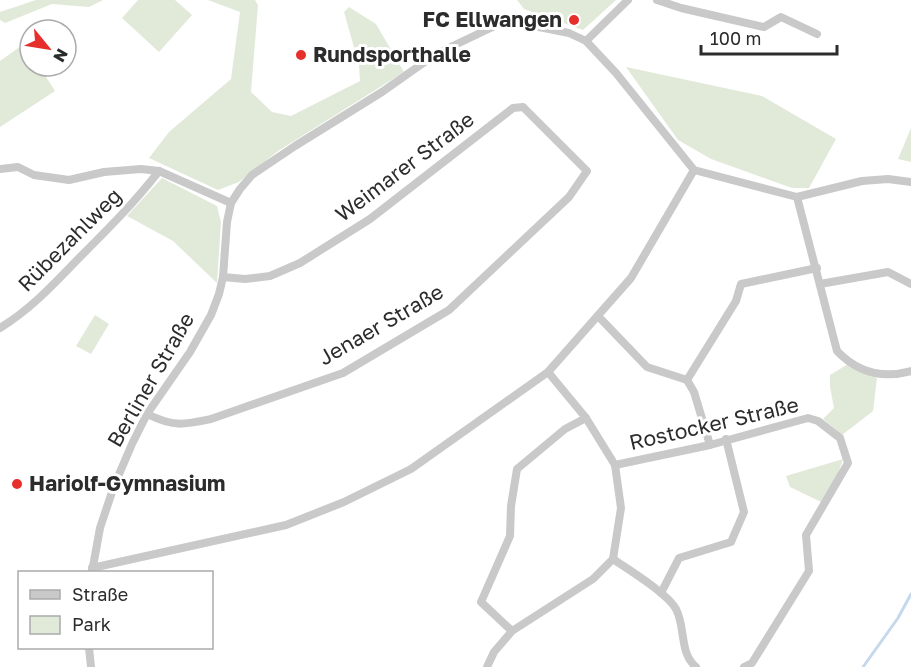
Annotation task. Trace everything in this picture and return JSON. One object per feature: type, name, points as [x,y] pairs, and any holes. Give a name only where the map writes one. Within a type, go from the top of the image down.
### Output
[{"type":"street","points":[[586,41],[628,0]]},
{"type":"street","points":[[657,0],[681,8],[764,27],[781,17],[817,34]]},
{"type":"street","points":[[0,170],[18,167],[34,175],[69,180],[104,172],[141,169],[159,171],[231,203],[252,175],[295,146],[382,92],[436,54],[501,23],[529,25],[569,33],[586,41],[616,73],[694,170],[797,197],[862,181],[888,179],[911,182]]},
{"type":"street","name":"Weimarer Straße","points":[[222,277],[245,279],[270,276],[300,263],[370,219],[513,108],[523,107],[587,171]]},
{"type":"street","points":[[92,570],[286,525],[344,502],[411,469],[548,372],[631,278],[694,170]]},
{"type":"street","name":"Rübezahlweg","points":[[0,328],[19,316],[54,284],[118,220],[159,171]]},
{"type":"street","name":"Jenaer Straße","points":[[147,414],[168,424],[211,419],[343,373],[449,310],[569,197],[587,171]]},
{"type":"street","points":[[797,197],[837,351],[847,361],[880,376],[911,372]]},
{"type":"street","name":"Berliner Straße","points":[[92,570],[100,528],[114,486],[147,414],[190,352],[219,294],[231,203]]},
{"type":"street","points":[[687,380],[736,301],[741,284],[817,268]]},
{"type":"street","points":[[820,284],[888,272],[911,284]]},
{"type":"street","points":[[598,316],[646,367],[687,380],[694,392],[710,445]]},
{"type":"street","points":[[487,667],[494,652],[512,631],[593,579],[613,559],[621,508],[615,465],[586,418],[548,372]]},
{"type":"street","points":[[512,631],[481,602],[510,536],[511,506],[517,469],[565,429],[586,418]]},
{"type":"street","name":"Rostocker Straße","points":[[615,465],[710,445],[808,418],[818,420],[840,438],[848,463],[806,535],[809,571],[752,663],[744,667]]},
{"type":"street","points":[[661,593],[679,558],[731,542],[744,512],[726,440]]},
{"type":"street","points":[[613,559],[661,593],[676,609],[688,661],[696,667]]},
{"type":"street","points":[[89,649],[91,667]]},
{"type":"green space","points":[[36,0],[103,0],[89,7],[52,4],[5,23],[0,20],[0,12]]},
{"type":"green space","points":[[138,0],[175,0],[192,15],[159,52],[122,18]]},
{"type":"green space","points":[[208,0],[255,0],[258,5],[251,92],[272,112],[291,116],[360,81],[359,65],[344,12],[349,7],[376,24],[404,72],[278,151],[239,182],[218,190],[149,158],[169,132],[231,79],[240,12]]},
{"type":"green space","name":"FC Ellwangen","points":[[517,0],[616,0],[583,30],[524,9]]},
{"type":"green space","points":[[18,48],[18,78],[47,78],[55,91],[0,127],[0,61]]},
{"type":"green space","points":[[626,67],[762,96],[836,139],[809,188],[792,188],[711,159],[678,140]]},
{"type":"green space","points":[[911,128],[911,162],[898,159]]},
{"type":"green space","points":[[162,178],[217,206],[221,222],[217,283],[173,241],[127,216]]},
{"type":"green space","points":[[95,315],[109,324],[91,354],[76,346]]},
{"type":"green space","points":[[848,364],[877,378],[873,411],[842,435],[823,419],[834,408],[830,375]]},
{"type":"green space","points":[[843,459],[838,474],[821,502],[790,487],[786,476]]},
{"type":"waterway","points":[[863,667],[898,618],[911,594]]},
{"type":"place","name":"FC Ellwangen","points":[[574,20]]},
{"type":"place","name":"Rundsporthalle","points":[[301,55]]},
{"type":"place","name":"Hariolf-Gymnasium","points":[[17,484]]}]
